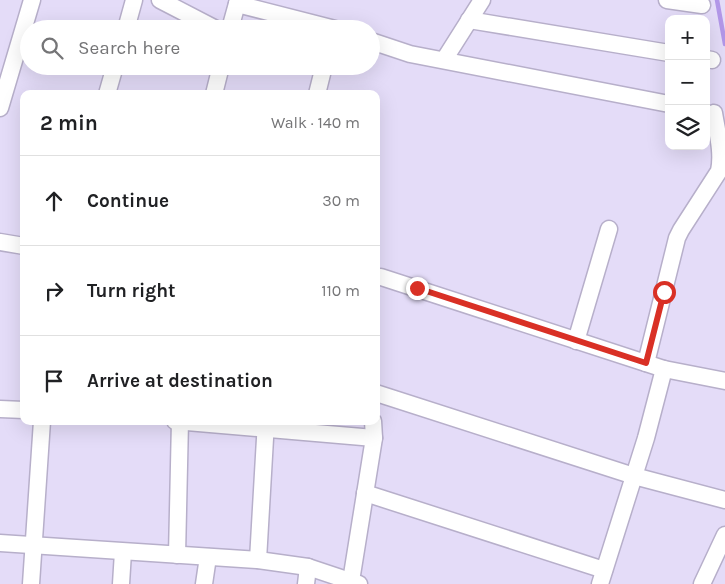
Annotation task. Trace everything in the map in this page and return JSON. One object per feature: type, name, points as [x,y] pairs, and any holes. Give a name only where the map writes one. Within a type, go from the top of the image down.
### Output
[{"type":"street","points":[[26,20],[32,0]]},
{"type":"street","points":[[128,20],[134,0]]},
{"type":"street","points":[[160,0],[199,20]]},
{"type":"street","points":[[444,60],[482,0]]},
{"type":"street","points":[[667,0],[702,5]]},
{"type":"street","points":[[232,20],[237,2],[302,20]]},
{"type":"street","points":[[469,20],[665,52]]},
{"type":"street","points":[[0,108],[20,40]]},
{"type":"street","points":[[380,44],[410,54],[665,103]]},
{"type":"street","points":[[108,90],[112,75]]},
{"type":"street","points":[[215,90],[219,75]]},
{"type":"street","points":[[318,90],[322,75]]},
{"type":"street","points":[[646,363],[677,238],[719,171],[721,155],[718,114]]},
{"type":"street","points":[[576,341],[609,229]]},
{"type":"street","points":[[0,242],[20,245]]},
{"type":"street","points":[[382,277],[664,369],[725,380]]},
{"type":"street","points":[[366,493],[602,577],[652,416],[664,369]]},
{"type":"street","points":[[380,394],[634,476],[725,500]]},
{"type":"street","points":[[0,409],[20,410]]},
{"type":"street","points":[[31,584],[42,425]]},
{"type":"street","points":[[177,555],[180,425]]},
{"type":"street","points":[[258,560],[265,425],[374,438]]},
{"type":"street","points":[[0,543],[258,560],[308,567],[355,583],[374,438],[373,425]]},
{"type":"street","points":[[702,584],[725,536]]},
{"type":"street","points":[[121,584],[123,552]]},
{"type":"street","points":[[204,584],[208,557]]},
{"type":"street","points":[[306,584],[308,567]]},
{"type":"waterway","points":[[717,0],[725,44]]},
{"type":"route","points":[[417,288],[646,363],[664,292]]}]
